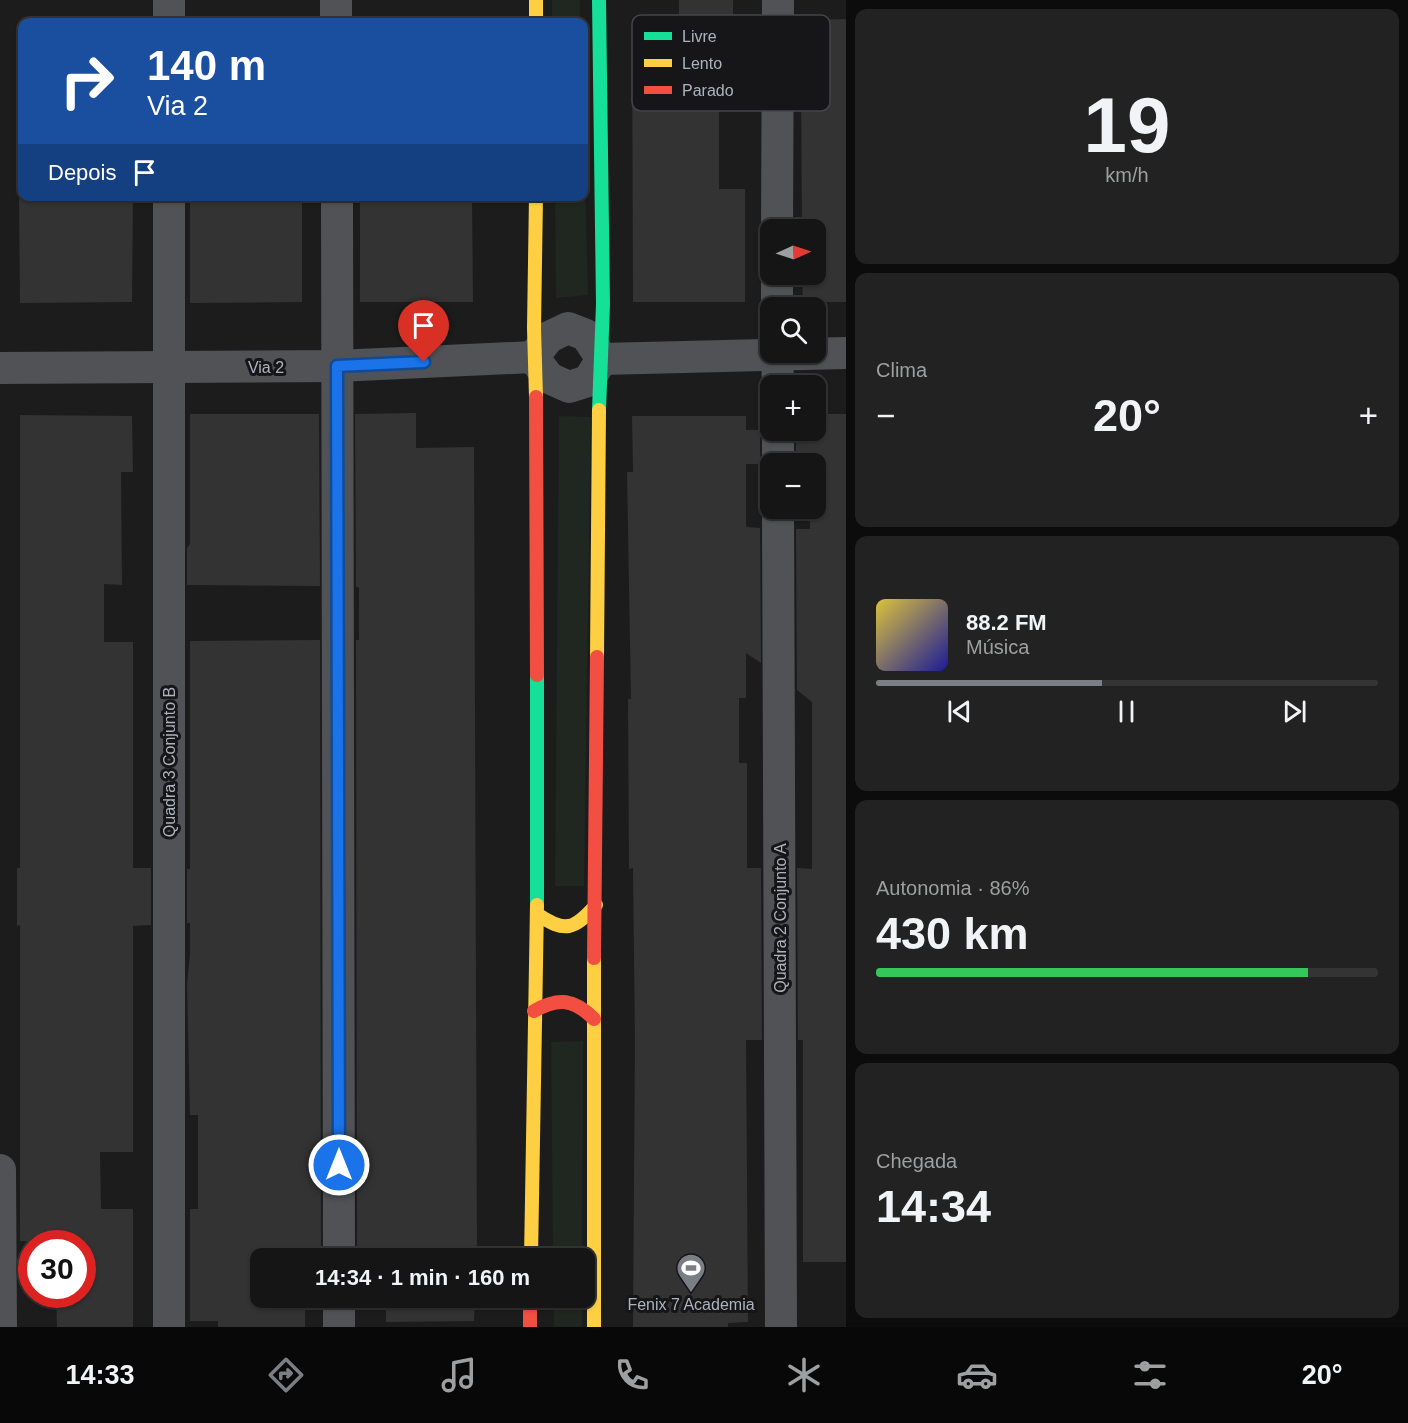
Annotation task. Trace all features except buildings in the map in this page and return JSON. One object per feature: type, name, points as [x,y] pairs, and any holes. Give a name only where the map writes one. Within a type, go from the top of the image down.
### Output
[{"type":"street","points":[[169,0],[169,18]]},
{"type":"street","points":[[336,0],[336,18]]},
{"type":"street","points":[[536,0],[536,18]]},
{"type":"street","points":[[594,1327],[598,417],[602,359],[599,0]]},
{"type":"street","points":[[778,0],[778,15]]},
{"type":"street","points":[[777,219],[778,111]]},
{"type":"street","name":"Quadra 3 Conjunto B","points":[[169,201],[169,1327]]},
{"type":"street","points":[[337,201],[339,1248]]},
{"type":"street","points":[[531,1248],[537,914],[537,407],[533,357],[536,309],[536,201]]},
{"type":"street","points":[[533,357],[549,337],[568,328],[585,335],[602,359]]},
{"type":"street","points":[[826,353],[846,353]]},
{"type":"street","points":[[602,359],[760,354]]},
{"type":"street","points":[[533,357],[549,378],[569,387],[588,381],[602,359]]},
{"type":"street","name":"Via 2","points":[[0,368],[337,366],[533,357]]},
{"type":"street","name":"Quadra 2 Conjunto A","points":[[778,519],[781,1327]]},
{"type":"street","points":[[537,914],[554,927],[566,928],[579,925],[596,905]]},
{"type":"street","points":[[534,1011],[550,1002],[567,1000],[579,1004],[594,1019]]},
{"type":"street","points":[[0,1170],[1,1327]]},
{"type":"street","points":[[339,1308],[339,1327]]},
{"type":"street","points":[[530,1308],[530,1327]]},
{"type":"shaded area","points":[[552,0],[580,0],[580,18],[552,18]]},
{"type":"shaded area","points":[[555,201],[586,201],[588,295],[556,298]]},
{"type":"shaded area","points":[[559,416],[591,417],[584,886],[555,886]]},
{"type":"shaded area","points":[[583,1041],[582,1248],[553,1248],[551,1042]]},
{"type":"shaded area","points":[[554,1308],[582,1308],[582,1327],[554,1327]]},
{"type":"traffic: fast","points":[[599,0],[603,304],[599,410]]},
{"type":"traffic: fast","points":[[537,675],[537,905]]},
{"type":"traffic: slow","points":[[536,0],[536,18]]},
{"type":"traffic: slow","points":[[536,201],[534,328],[536,397]]},
{"type":"traffic: slow","points":[[597,657],[599,410]]},
{"type":"traffic: slow","points":[[531,1248],[537,905]]},
{"type":"traffic: slow","points":[[537,914],[555,924],[569,926],[581,920],[596,905]]},
{"type":"traffic: slow","points":[[594,958],[594,1327]]},
{"type":"traffic: jam","points":[[536,397],[537,675]]},
{"type":"traffic: jam","points":[[594,958],[597,657]]},
{"type":"traffic: jam","points":[[534,1011],[551,1004],[566,1002],[580,1007],[594,1019]]},
{"type":"traffic: jam","points":[[530,1308],[530,1327]]},
{"type":"place","name":"Fenix 7 Academia","points":[[691,1294]]},
{"type":"route","points":[[339,1165],[337,366],[424,362]]}]
